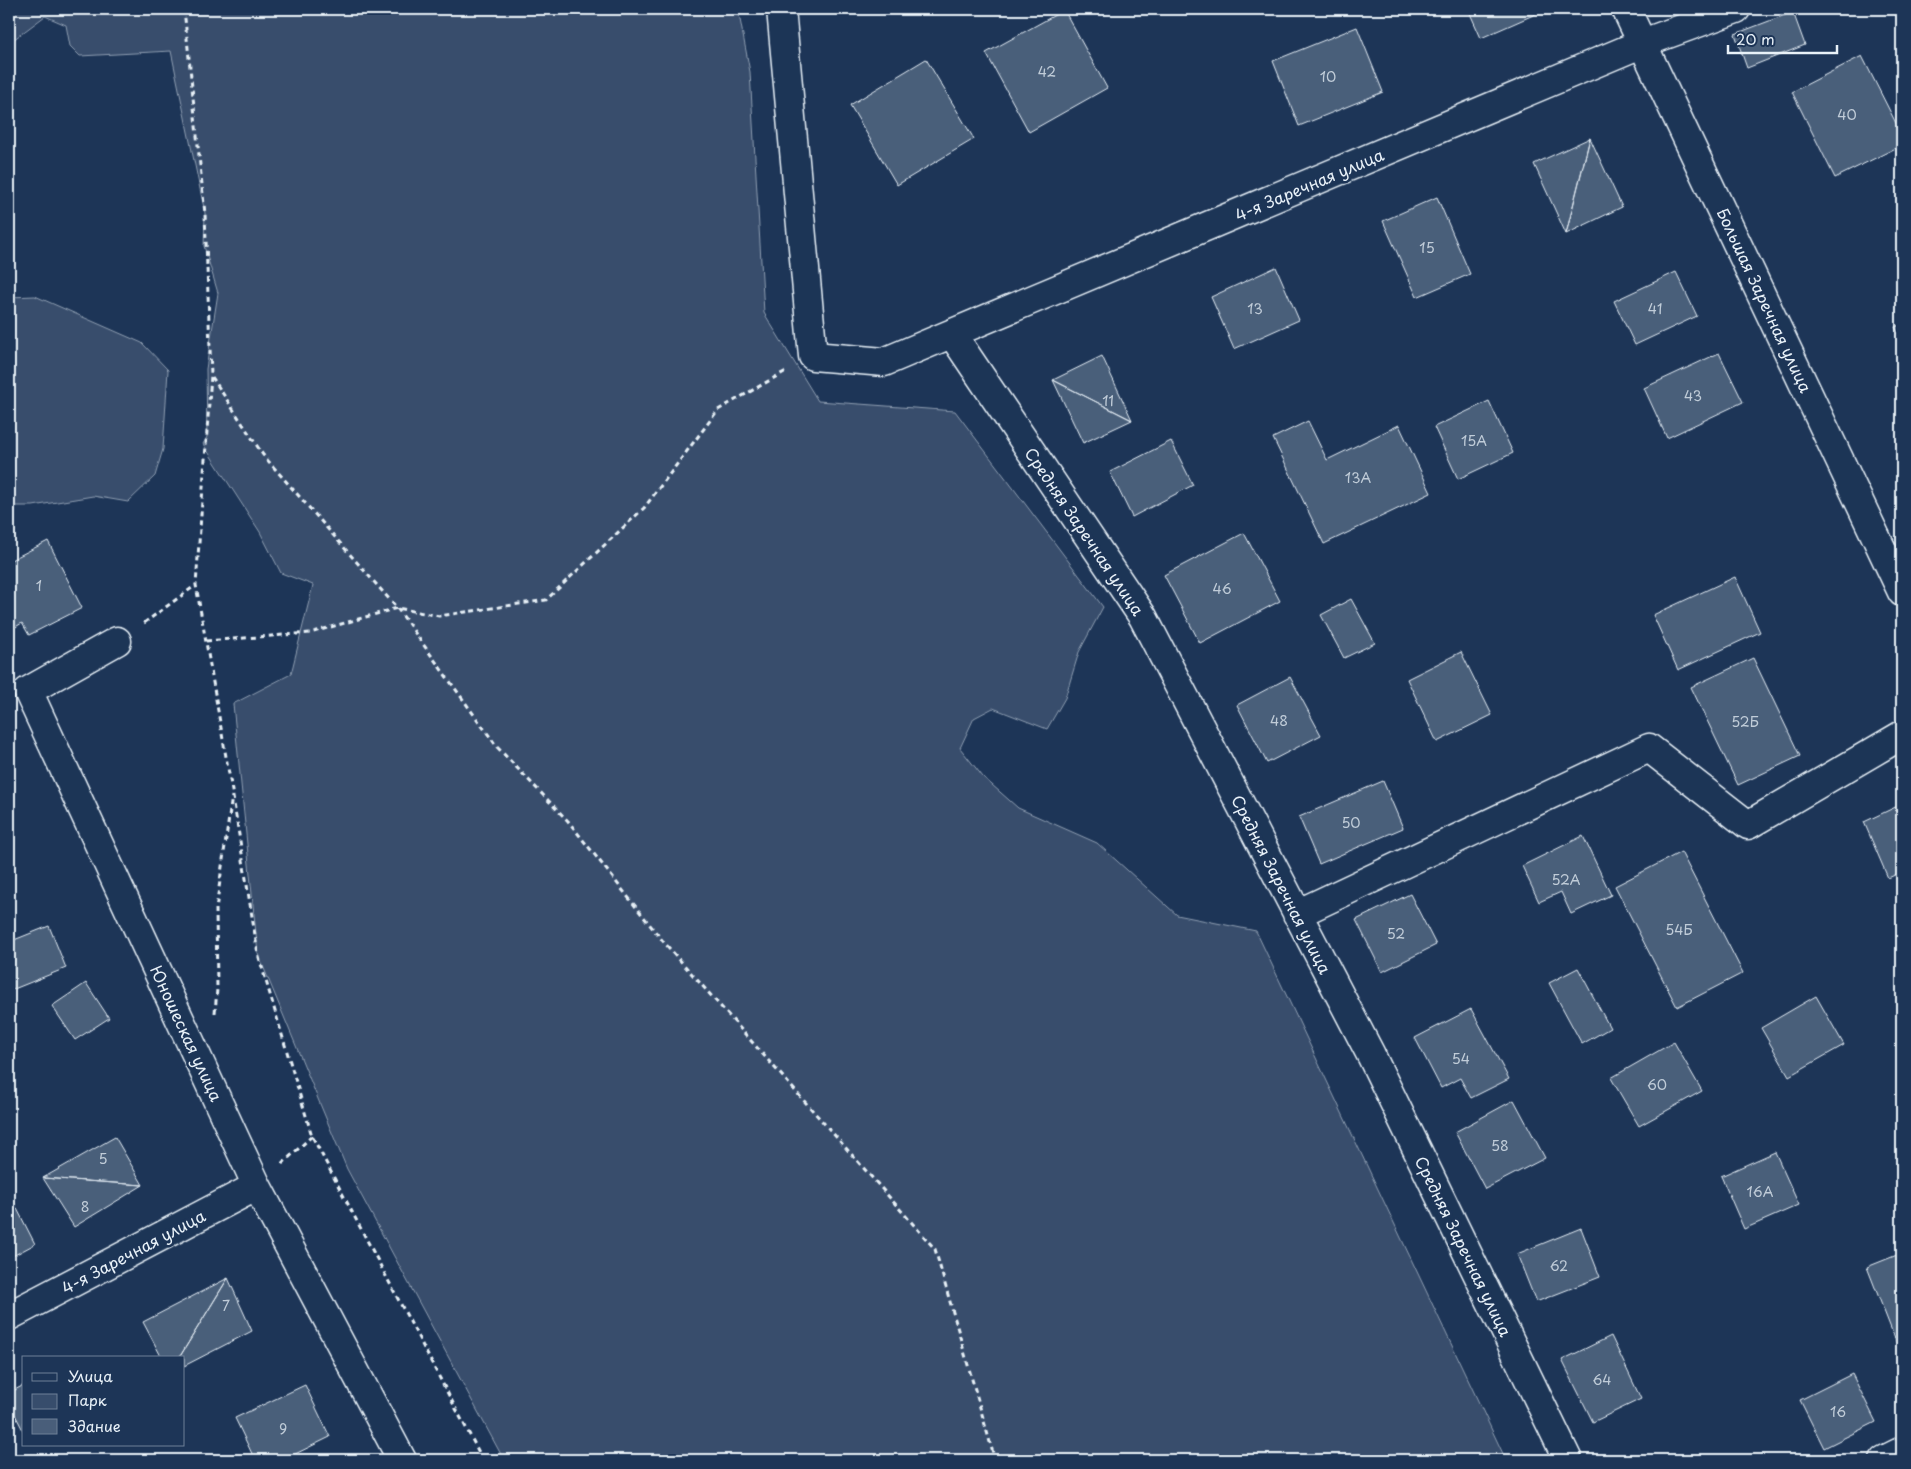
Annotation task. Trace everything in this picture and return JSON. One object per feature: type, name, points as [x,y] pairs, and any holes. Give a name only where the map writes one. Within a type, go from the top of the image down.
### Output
[{"type":"street","points":[[780,9],[813,356]]},
{"type":"street","name":"Большая Заречная улица","points":[[1626,9],[1902,592]]},
{"type":"street","name":"4-я Заречная улица","points":[[813,356],[884,362],[1643,43],[1736,9]]},
{"type":"street","name":"Средняя Заречная улица","points":[[952,334],[1143,617],[1371,1056],[1568,1460]]},
{"type":"street","name":"Юношеская улица","points":[[118,641],[28,692],[257,1186],[402,1460]]},
{"type":"street","points":[[1297,914],[1649,748],[1748,825],[1902,736]]},
{"type":"street","name":"4-я Заречная улица","points":[[9,1316],[257,1186]]},
{"type":"street","points":[[1884,1460],[1902,1451]]},
{"type":"path","points":[[184,9],[205,214],[211,375],[196,585],[258,954],[312,1136],[483,1460]]},
{"type":"path","points":[[206,641],[310,633],[397,608],[439,616],[546,600],[644,508],[718,410],[813,356]]},
{"type":"path","points":[[211,375],[262,455],[397,608],[498,748],[568,821],[662,940],[935,1249],[995,1460]]},
{"type":"path","points":[[118,641],[196,585]]},
{"type":"path","points":[[214,1019],[217,990],[216,909],[232,791]]},
{"type":"path","points":[[257,1186],[312,1136]]},
{"type":"green space","points":[[9,9],[738,9],[750,72],[764,313],[818,401],[955,411],[1103,607],[1079,652],[1065,698],[1047,729],[993,708],[974,718],[960,748],[983,777],[1018,808],[1097,843],[1177,915],[1256,931],[1506,1460],[504,1460],[347,1169],[258,954],[233,704],[291,674],[313,585],[281,573],[260,532],[203,444],[207,437],[206,369],[218,293],[204,246],[205,213],[171,51],[80,56],[70,46],[66,25],[45,16],[9,43]]},
{"type":"green space","points":[[35,296],[142,343],[168,370],[163,449],[155,476],[128,502],[93,496],[33,506],[9,506],[9,297]]},
{"type":"building","points":[[1468,9],[1547,9],[1481,38]]},
{"type":"building","points":[[1064,10],[1107,88],[1029,132],[986,53]]},
{"type":"building","points":[[1793,12],[1805,45],[1747,68],[1735,34]]},
{"type":"building","points":[[1357,27],[1383,92],[1299,126],[1273,61]]},
{"type":"building","points":[[1862,56],[1902,135],[1902,145],[1835,178],[1792,92]]},
{"type":"building","points":[[926,59],[974,139],[897,185],[850,105]]},
{"type":"building","points":[[1590,138],[1566,234],[1534,164]]},
{"type":"building","points":[[1590,138],[1622,207],[1566,234]]},
{"type":"building","points":[[1437,197],[1470,274],[1417,297],[1383,221]]},
{"type":"building","points":[[1276,267],[1299,320],[1234,349],[1211,297]]},
{"type":"building","points":[[1676,272],[1697,316],[1635,345],[1614,301]]},
{"type":"building","points":[[1902,324],[1902,341],[1895,327]]},
{"type":"building","points":[[1719,353],[1743,402],[1667,438],[1644,388]]},
{"type":"building","points":[[1102,356],[1132,420],[1053,380]]},
{"type":"building","points":[[1053,380],[1132,420],[1083,443]]},
{"type":"building","points":[[1489,401],[1513,453],[1458,479],[1434,427]]},
{"type":"building","points":[[1308,421],[1327,460],[1399,425],[1431,493],[1324,544],[1273,438]]},
{"type":"building","points":[[1171,441],[1193,485],[1132,517],[1110,472]]},
{"type":"building","points":[[1244,533],[1280,601],[1200,643],[1164,575]]},
{"type":"building","points":[[48,541],[82,608],[29,635],[22,623],[9,631],[9,561]]},
{"type":"building","points":[[1735,577],[1760,632],[1678,670],[1653,615]]},
{"type":"building","points":[[1351,599],[1375,643],[1344,658],[1321,615]]},
{"type":"building","points":[[1461,652],[1492,715],[1437,742],[1407,679]]},
{"type":"building","points":[[1753,658],[1800,756],[1738,785],[1691,687]]},
{"type":"building","points":[[1290,677],[1321,735],[1267,763],[1237,705]]},
{"type":"building","points":[[1383,781],[1403,828],[1319,864],[1299,817]]},
{"type":"building","points":[[1902,804],[1902,872],[1888,878],[1864,822]]},
{"type":"building","points":[[1583,836],[1611,895],[1571,914],[1561,892],[1539,902],[1522,866]]},
{"type":"building","points":[[1681,852],[1743,973],[1677,1007],[1615,886]]},
{"type":"building","points":[[1410,894],[1436,945],[1382,972],[1356,920]]},
{"type":"building","points":[[49,926],[66,968],[9,991],[9,942]]},
{"type":"building","points":[[1578,968],[1610,1028],[1582,1044],[1549,983]]},
{"type":"building","points":[[86,983],[109,1018],[75,1040],[52,1006]]},
{"type":"building","points":[[1816,996],[1844,1045],[1789,1076],[1761,1028]]},
{"type":"building","points":[[1471,1009],[1509,1079],[1471,1098],[1460,1078],[1441,1088],[1415,1038]]},
{"type":"building","points":[[1674,1042],[1702,1091],[1639,1126],[1611,1078]]},
{"type":"building","points":[[1514,1100],[1545,1158],[1485,1189],[1455,1132]]},
{"type":"building","points":[[115,1137],[143,1185],[43,1178]]},
{"type":"building","points":[[1775,1152],[1799,1205],[1744,1229],[1721,1176]]},
{"type":"building","points":[[43,1178],[143,1185],[74,1227]]},
{"type":"building","points":[[9,1193],[35,1244],[9,1258]]},
{"type":"building","points":[[1581,1228],[1600,1277],[1536,1302],[1517,1254]]},
{"type":"building","points":[[1902,1253],[1902,1342],[1897,1344],[1867,1267]]},
{"type":"building","points":[[228,1278],[180,1356],[161,1356],[143,1322]]},
{"type":"building","points":[[228,1278],[252,1331],[185,1365],[185,1356],[180,1356]]},
{"type":"building","points":[[1611,1336],[1641,1399],[1593,1422],[1562,1360]]},
{"type":"building","points":[[1852,1374],[1876,1422],[1824,1448],[1800,1400]]},
{"type":"building","points":[[305,1385],[330,1437],[283,1460],[255,1460],[235,1418]]},
{"type":"building","points":[[22,1386],[22,1428],[9,1403],[9,1393]]}]
